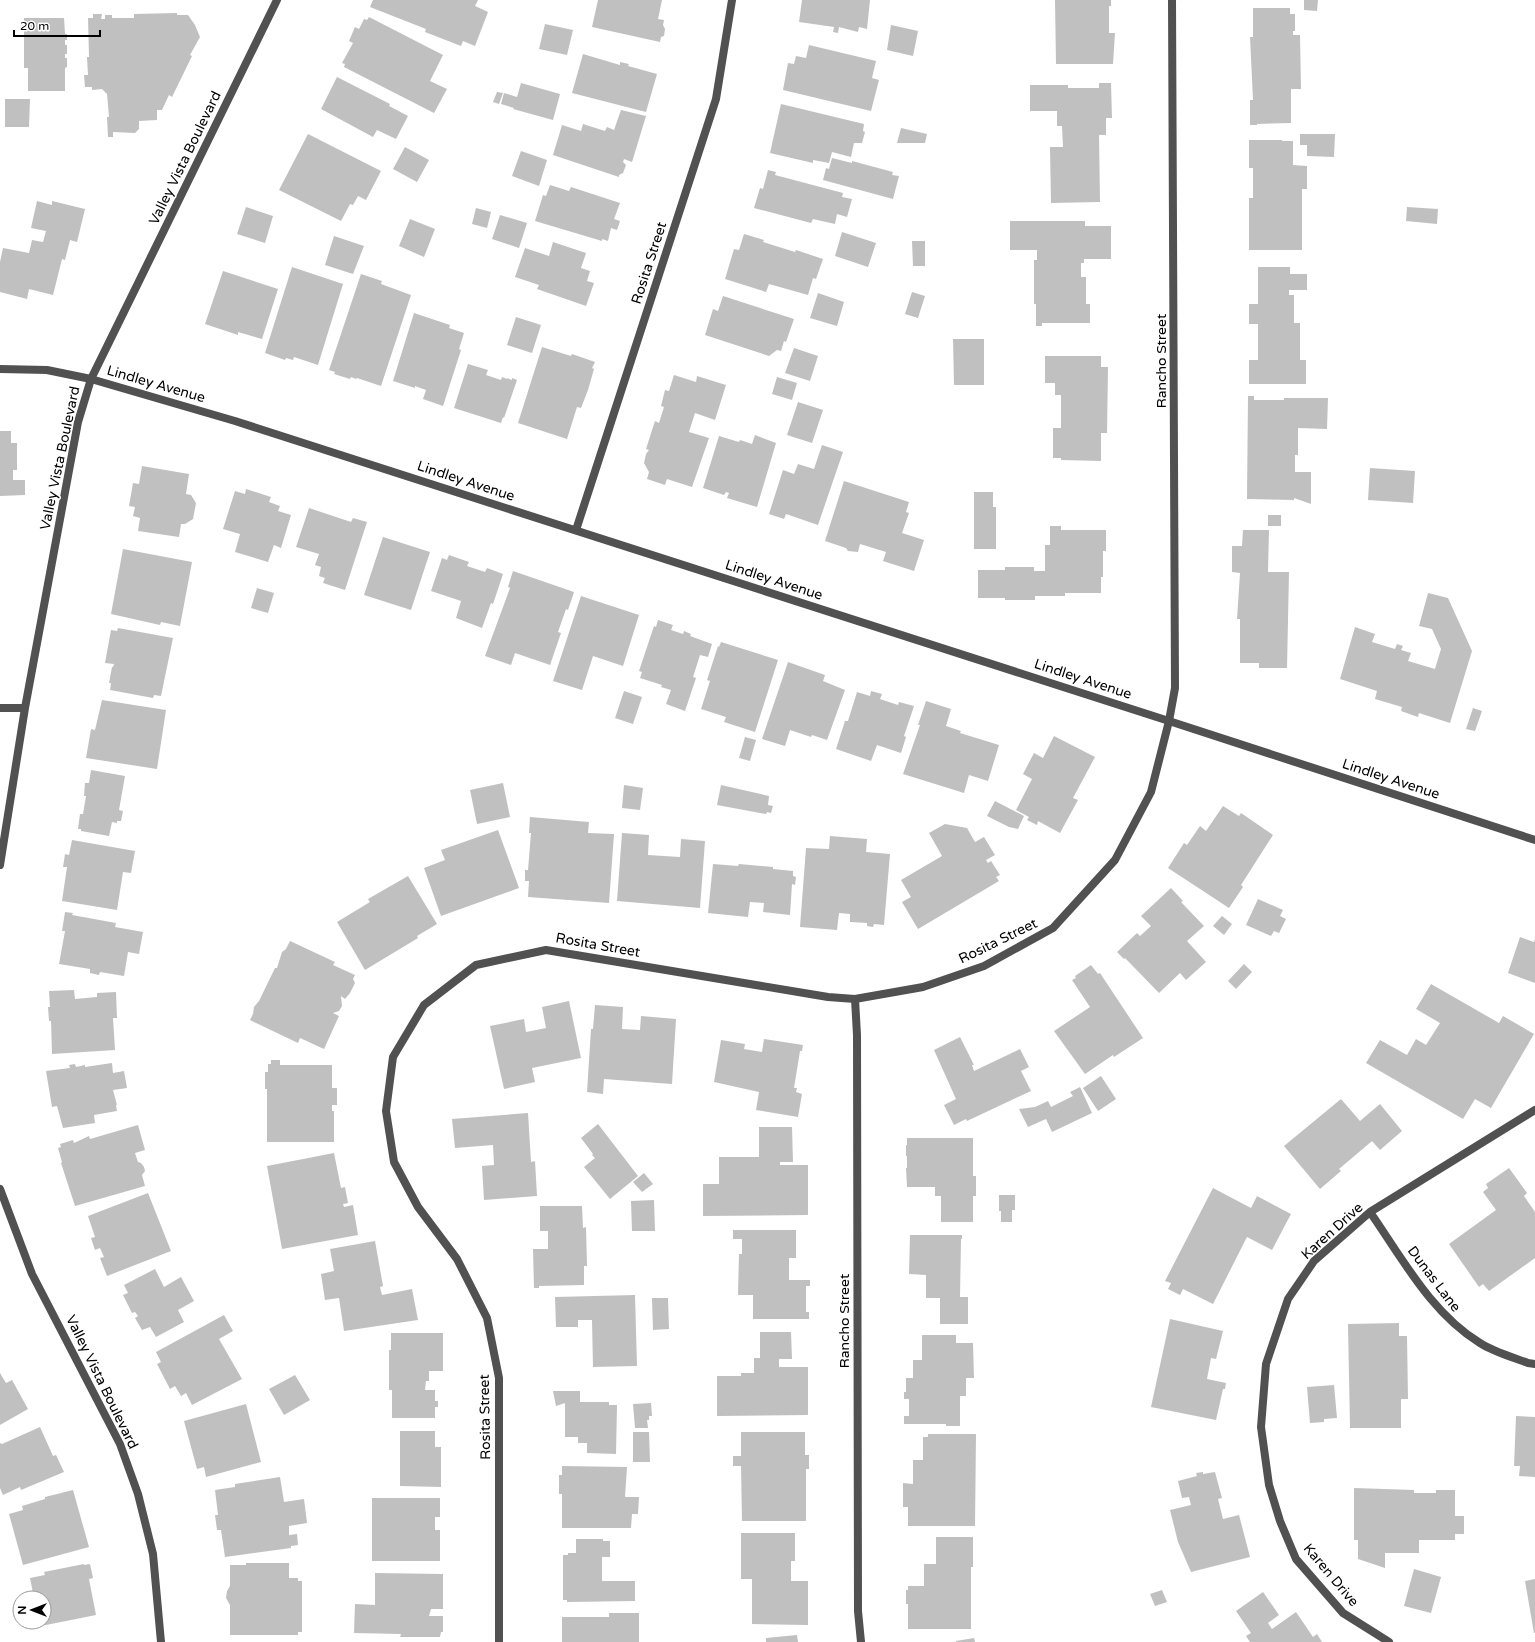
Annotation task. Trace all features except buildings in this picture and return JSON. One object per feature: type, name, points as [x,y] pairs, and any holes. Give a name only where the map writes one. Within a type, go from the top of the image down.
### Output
[{"type":"street","name":"Valley Vista Boulevard","points":[[0,865],[25,708],[78,422],[91,379],[278,0]]},
{"type":"street","name":"Rosita Street","points":[[576,530],[716,99],[732,0]]},
{"type":"street","name":"Rancho Street","points":[[1169,721],[1175,688],[1172,0]]},
{"type":"street","name":"Lindley Avenue","points":[[0,369],[47,370],[91,379],[235,421],[1535,840]]},
{"type":"street","points":[[0,708],[25,708]]},
{"type":"street","name":"Rosita Street","points":[[499,1642],[499,1378],[487,1318],[457,1259],[418,1207],[394,1162],[386,1111],[393,1057],[424,1005],[476,965],[546,950],[828,997],[855,999],[922,988],[977,968],[1053,928],[1115,860],[1151,792],[1169,721]]},
{"type":"street","name":"Rancho Street","points":[[855,999],[857,1035],[858,1604],[861,1642]]},
{"type":"street","name":"Karen Drive","points":[[1388,1642],[1342,1614],[1296,1559],[1280,1521],[1269,1485],[1261,1427],[1266,1364],[1288,1299],[1314,1261],[1370,1212],[1535,1110]]},
{"type":"street","name":"Valley Vista Boulevard","points":[[0,1189],[32,1274],[120,1444],[138,1494],[153,1554],[161,1642]]},
{"type":"street","name":"Dunas Lane","points":[[1370,1212],[1432,1302],[1453,1324],[1481,1344],[1528,1363],[1535,1364]]}]
